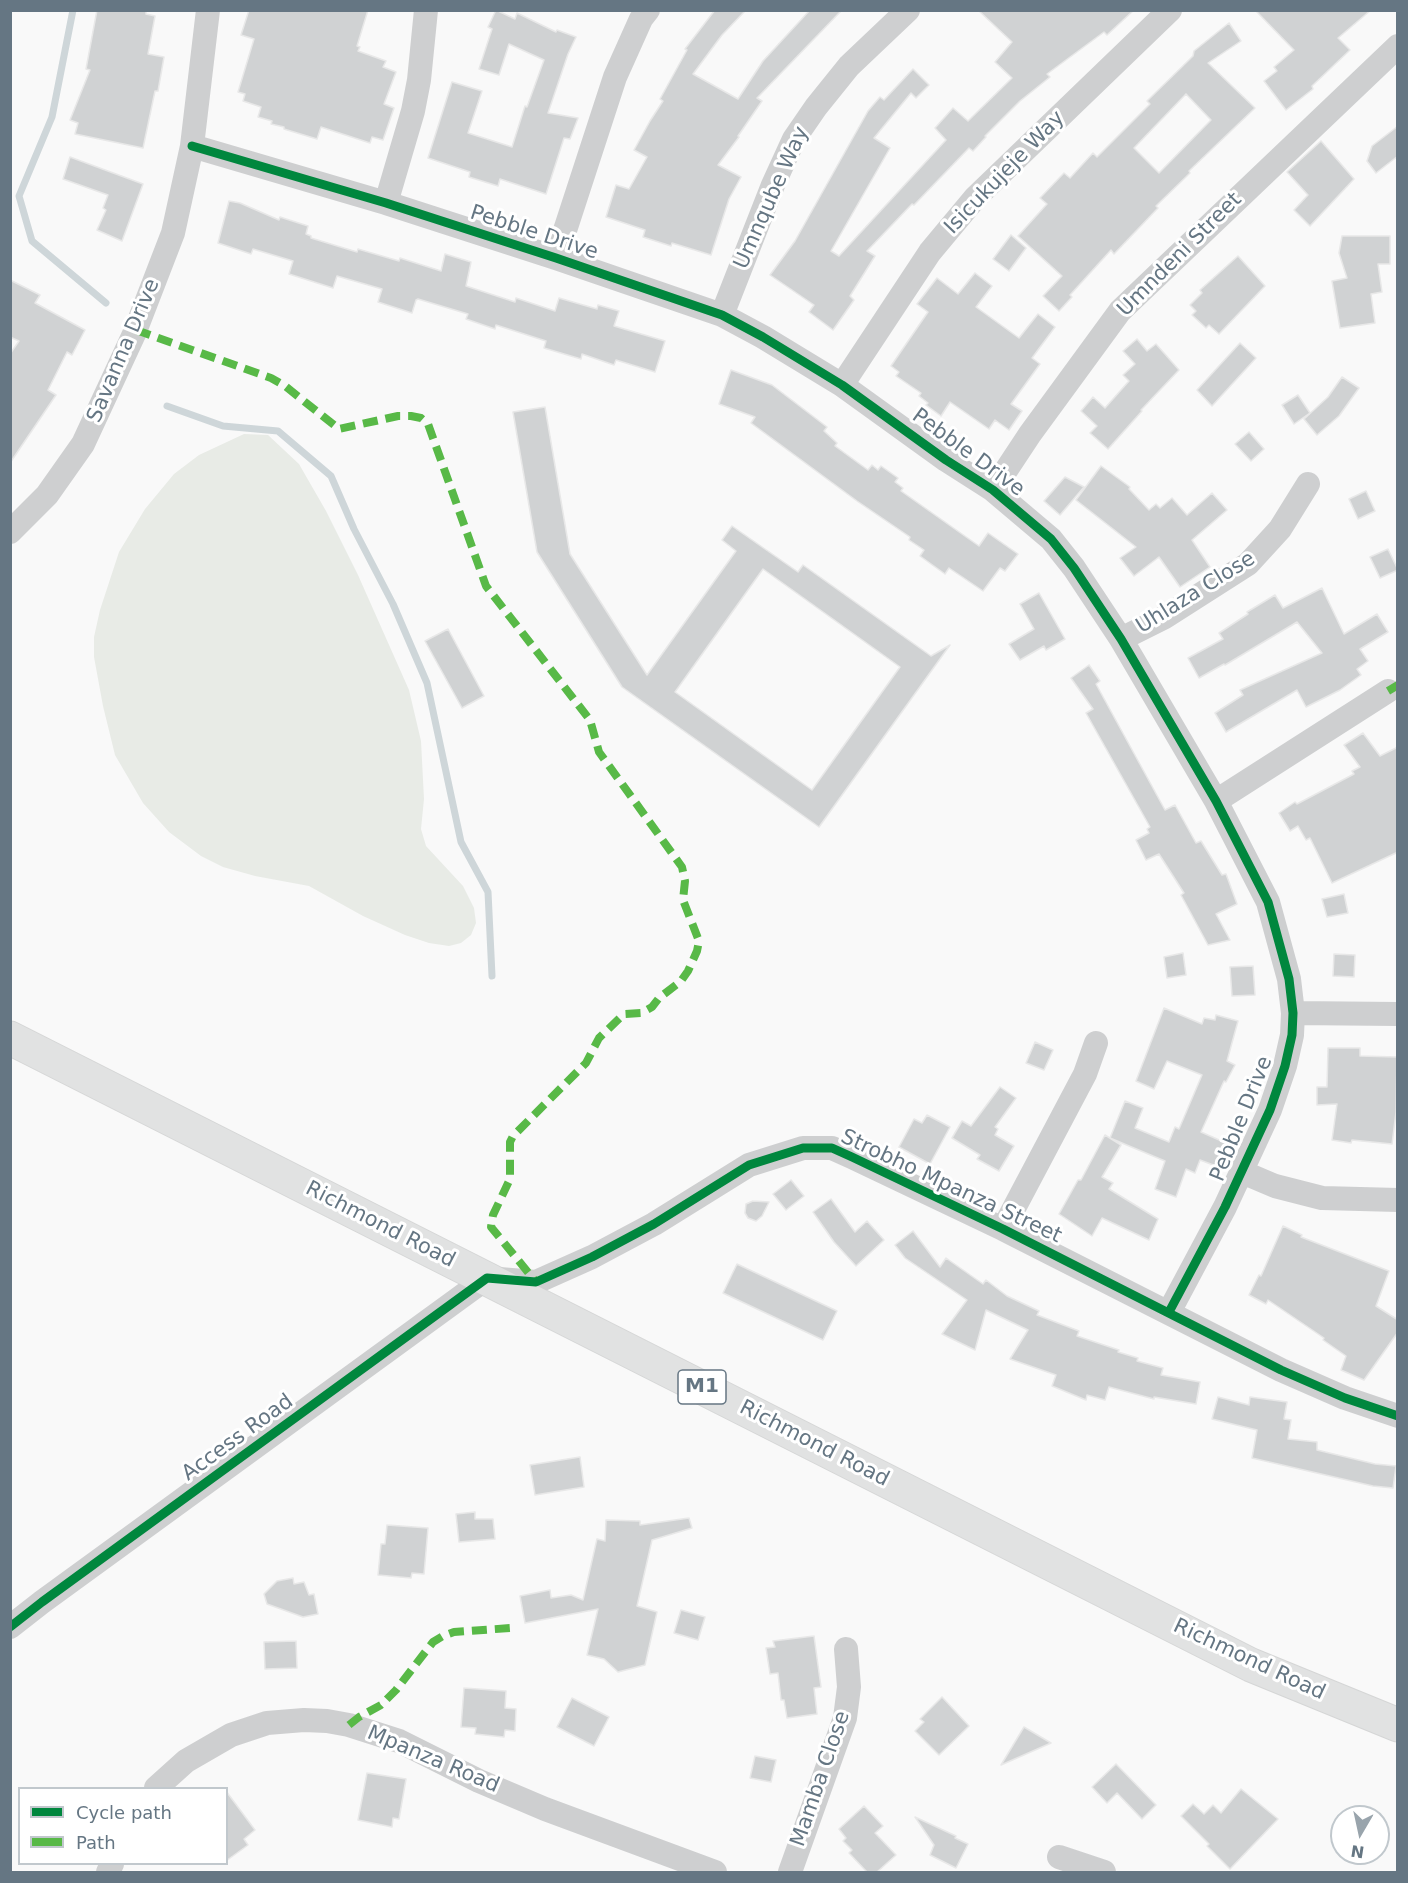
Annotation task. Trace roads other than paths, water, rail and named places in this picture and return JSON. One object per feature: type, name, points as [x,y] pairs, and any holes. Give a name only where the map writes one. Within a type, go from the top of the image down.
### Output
[{"type":"highway","name":"Richmond Road","points":[[10,1038],[1251,1665],[1398,1725]]},
{"type":"street","name":"Savanna Drive","points":[[10,532],[47,495],[83,444],[125,354],[173,233],[192,146],[208,10]]},
{"type":"street","points":[[386,203],[413,111],[426,10]]},
{"type":"street","points":[[556,258],[615,77],[641,19],[648,10]]},
{"type":"street","name":"Umnqube Way","points":[[722,315],[773,185],[794,139],[849,66],[908,10]]},
{"type":"street","name":"Isicukujeje Way","points":[[842,385],[930,252],[975,198],[1170,10]]},
{"type":"street","name":"Umndeni Street","points":[[993,490],[1030,434],[1120,311],[1154,276],[1398,46]]},
{"type":"street","name":"Pebble Drive","points":[[192,146],[386,203],[722,315],[764,337],[842,385],[946,460],[993,490],[1051,539],[1074,568],[1121,639],[1216,801],[1268,902],[1289,979],[1293,1013],[1292,1035],[1285,1066],[1270,1110],[1242,1172],[1169,1312]]},
{"type":"street","name":"Uhlaza Close","points":[[1121,639],[1165,617],[1248,564],[1280,529],[1308,484]]},
{"type":"street","points":[[1216,801],[1388,691]]},
{"type":"street","points":[[1293,1013],[1398,1014]]},
{"type":"street","points":[[1003,1229],[1084,1074],[1095,1043]]},
{"type":"street","name":"Strobho Mpanza Street","points":[[487,1278],[536,1282],[592,1257],[654,1224],[749,1165],[803,1148],[832,1148],[1003,1229],[1281,1370],[1345,1398],[1398,1416]]},
{"type":"street","points":[[1242,1172],[1275,1186],[1322,1198],[1398,1200]]},
{"type":"street","name":"Access Road","points":[[10,1628],[487,1278]]},
{"type":"street","name":"Mamba Close","points":[[789,1872],[845,1718],[849,1687],[846,1648]]},
{"type":"street","name":"Mpanza Road","points":[[157,1787],[186,1761],[231,1735],[267,1723],[327,1721],[349,1725],[399,1741],[479,1781],[545,1809],[715,1872]]},
{"type":"street","points":[[1059,1857],[1104,1872]]},
{"type":"waterway","points":[[73,10],[52,117],[19,196],[32,241],[106,303]]},
{"type":"waterway","points":[[167,406],[223,426],[278,431],[331,476],[354,529],[393,604],[427,683],[461,842],[488,892],[492,976]]}]
